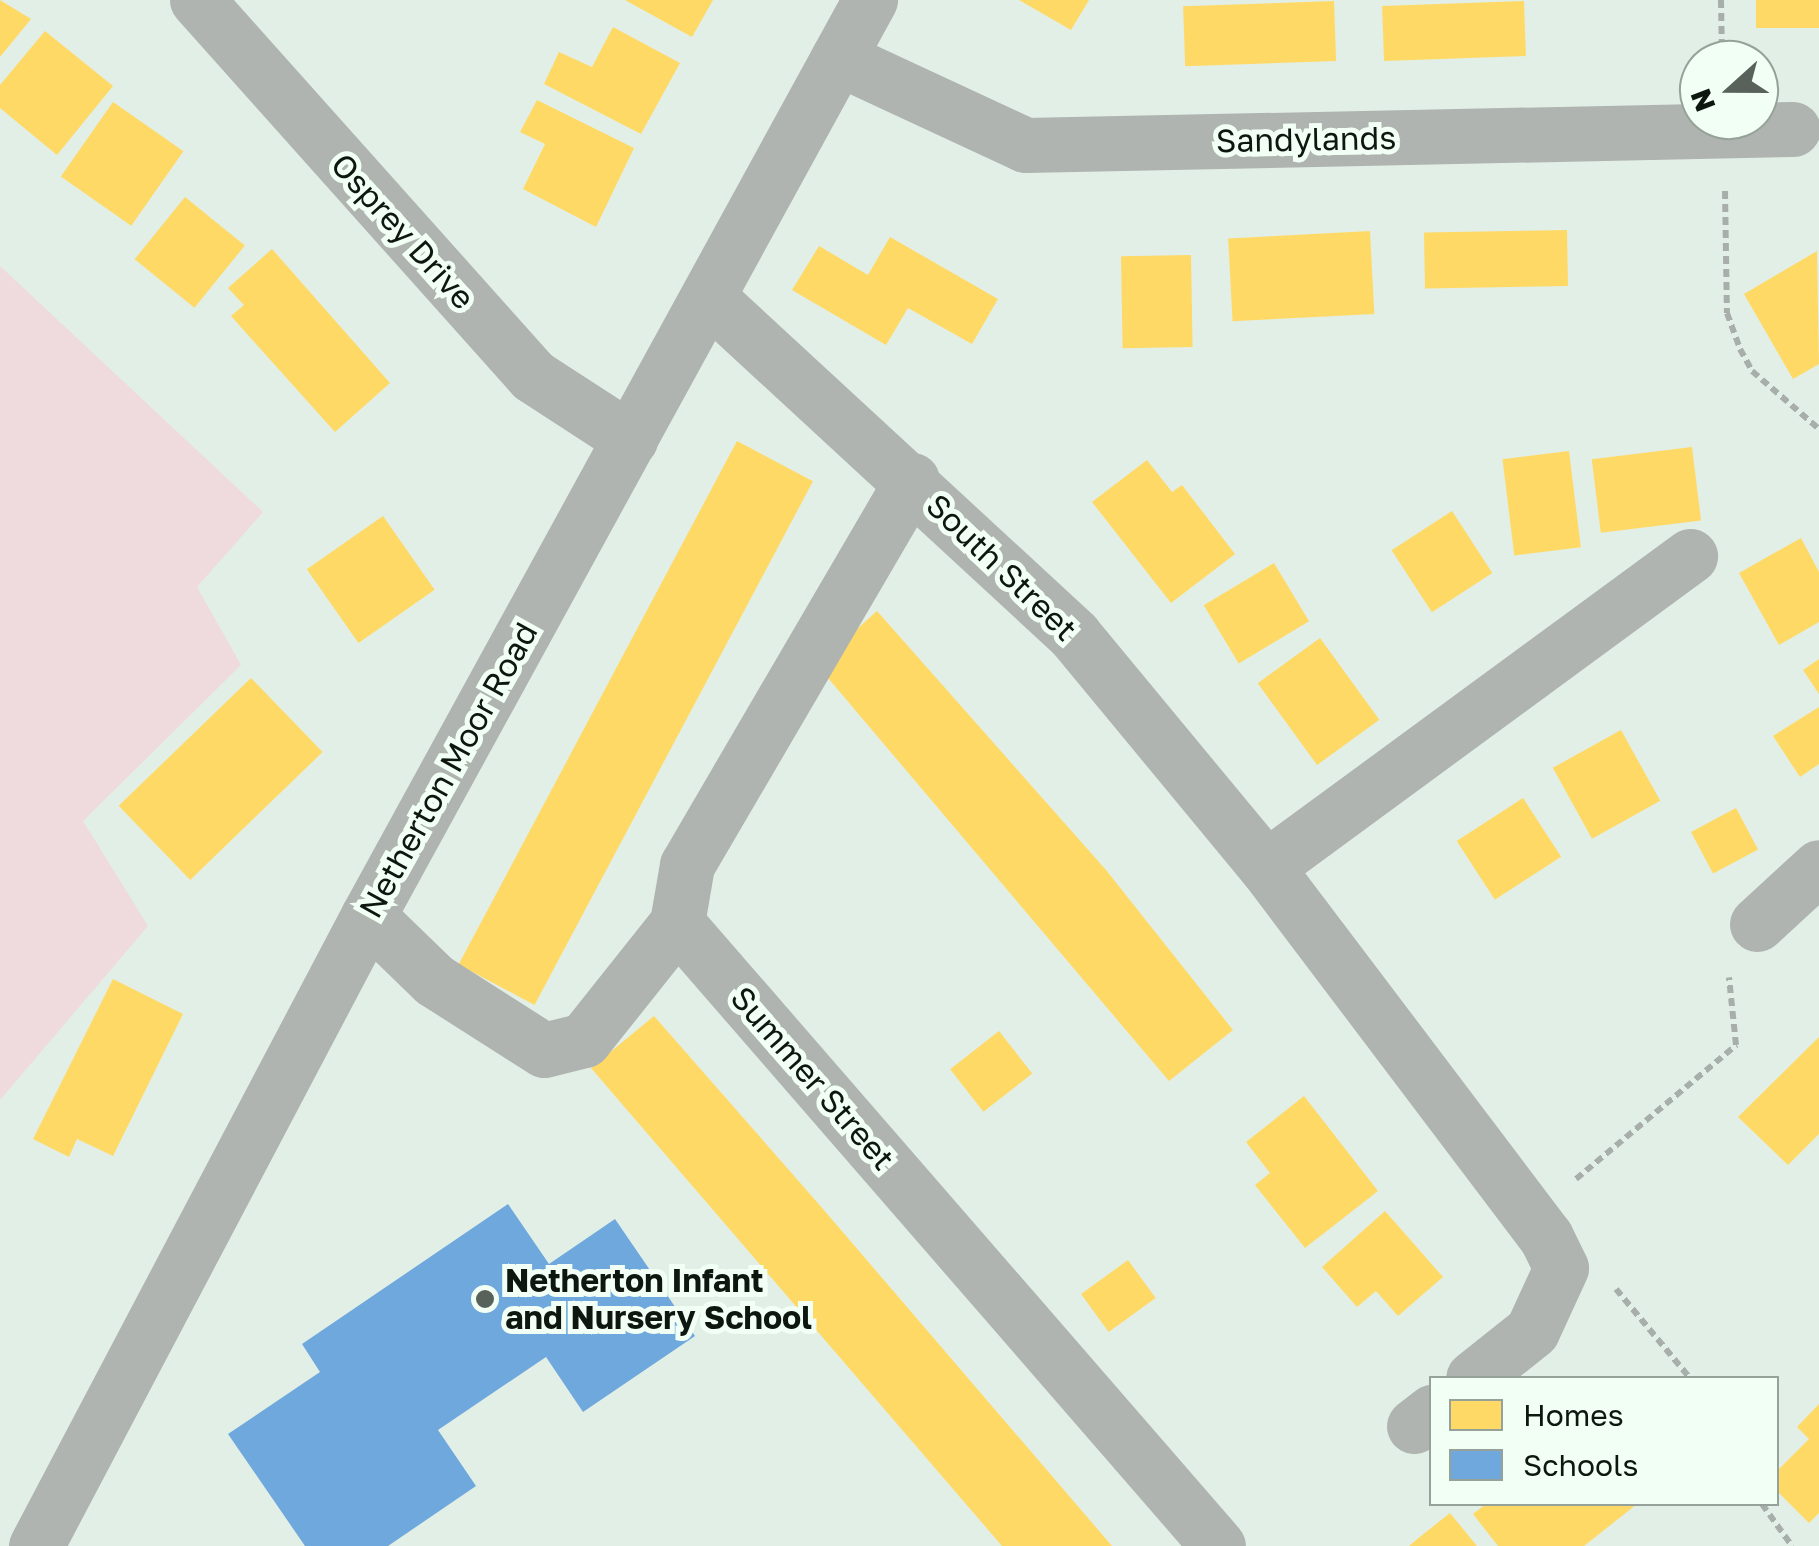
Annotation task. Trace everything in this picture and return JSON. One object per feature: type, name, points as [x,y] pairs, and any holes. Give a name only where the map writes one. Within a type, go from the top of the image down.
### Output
[{"type":"street","name":"Osprey Drive","points":[[197,0],[533,376],[630,440]]},
{"type":"street","name":"Netherton Moor Road","points":[[36,1546],[368,916],[870,0]]},
{"type":"street","name":"Sandylands","points":[[838,58],[1025,145],[1679,131]]},
{"type":"street","name":"Sandylands","points":[[1779,130],[1793,130]]},
{"type":"street","name":"South Street","points":[[708,297],[912,480],[1074,635],[1266,867],[1542,1234]]},
{"type":"street","points":[[368,916],[434,980],[544,1050],[584,1040],[677,923],[687,865],[912,480]]},
{"type":"street","points":[[1266,867],[1690,556]]},
{"type":"street","points":[[1757,924],[1819,867]]},
{"type":"street","name":"Summer Street","points":[[677,923],[1218,1546]]},
{"type":"street","points":[[1476,1376],[1532,1331],[1561,1268],[1542,1234]]},
{"type":"path","points":[[1721,0],[1722,40]]},
{"type":"path","points":[[1724,140],[1727,313],[1752,370],[1819,430]]},
{"type":"path","points":[[1688,1376],[1582,1247],[1542,1234],[1736,1045],[1729,968],[1757,924]]},
{"type":"path","points":[[1763,1506],[1792,1546]]},
{"type":"shaded area","points":[[0,266],[263,512],[197,587],[241,665],[83,821],[148,926],[0,1100]]},
{"type":"building: Homes","points":[[0,0],[31,19],[0,57]]},
{"type":"building: Homes","points":[[625,0],[713,0],[692,37]]},
{"type":"building: Homes","points":[[1019,0],[1089,0],[1071,30]]},
{"type":"building: Homes","points":[[1756,0],[1819,0],[1819,28],[1756,28]]},
{"type":"building: Homes","points":[[1334,1],[1336,61],[1185,66],[1183,6]]},
{"type":"building: Homes","points":[[1524,1],[1526,56],[1384,61],[1382,6]]},
{"type":"building: Homes","points":[[613,27],[680,63],[641,134],[544,84],[559,52],[592,67]]},
{"type":"building: Homes","points":[[45,31],[113,86],[57,155],[0,108],[0,85]]},
{"type":"building: Homes","points":[[537,100],[634,148],[596,227],[523,189],[545,144],[520,132]]},
{"type":"building: Homes","points":[[113,102],[183,151],[131,226],[61,177]]},
{"type":"building: Homes","points":[[185,197],[245,245],[194,308],[135,259]]},
{"type":"building: Homes","points":[[1567,230],[1568,286],[1425,288],[1424,232]]},
{"type":"building: Homes","points":[[1370,231],[1374,314],[1233,321],[1228,238]]},
{"type":"building: Homes","points":[[890,237],[998,299],[972,344],[908,308],[886,345],[792,290],[819,246],[868,275]]},
{"type":"building: Homes","points":[[272,249],[390,383],[335,432],[231,316],[244,305],[228,288]]},
{"type":"building: Homes","points":[[1817,251],[1819,364],[1793,379],[1744,294]]},
{"type":"building: Homes","points":[[1191,255],[1193,347],[1123,348],[1121,256]]},
{"type":"building: Homes","points":[[737,441],[813,481],[535,1005],[459,965]]},
{"type":"building: Homes","points":[[1692,447],[1701,520],[1601,533],[1592,459]]},
{"type":"building: Homes","points":[[1569,451],[1581,547],[1514,555],[1502,459]]},
{"type":"building: Homes","points":[[1147,460],[1172,492],[1182,485],[1235,554],[1171,603],[1092,502]]},
{"type":"building: Homes","points":[[1452,511],[1492,573],[1432,612],[1392,550]]},
{"type":"building: Homes","points":[[383,516],[435,590],[358,643],[307,569]]},
{"type":"building: Homes","points":[[1801,538],[1819,572],[1819,622],[1779,645],[1739,573]]},
{"type":"building: Homes","points":[[1274,563],[1309,621],[1239,664],[1204,605]]},
{"type":"building: Homes","points":[[877,611],[1106,870],[1233,1030],[1169,1081],[817,665]]},
{"type":"building: Homes","points":[[1320,638],[1379,720],[1317,765],[1258,683]]},
{"type":"building: Homes","points":[[1819,659],[1819,694],[1803,670]]},
{"type":"building: Homes","points":[[251,678],[323,752],[190,880],[119,806]]},
{"type":"building: Homes","points":[[1819,707],[1819,764],[1800,777],[1773,736]]},
{"type":"building: Homes","points":[[1621,730],[1660,801],[1592,839],[1553,768]]},
{"type":"building: Homes","points":[[1523,798],[1561,857],[1495,900],[1457,841]]},
{"type":"building: Homes","points":[[1736,808],[1758,849],[1713,873],[1691,832]]},
{"type":"building: Homes","points":[[113,979],[183,1014],[113,1156],[77,1139],[69,1157],[33,1139]]},
{"type":"building: Homes","points":[[654,1016],[1112,1546],[1002,1546],[591,1068]]},
{"type":"building: Homes","points":[[999,1031],[1032,1074],[983,1112],[950,1069]]},
{"type":"building: Homes","points":[[1819,1037],[1819,1134],[1788,1165],[1738,1117]]},
{"type":"building: Homes","points":[[1304,1096],[1378,1191],[1305,1248],[1255,1185],[1270,1173],[1246,1142]]},
{"type":"building: Homes","points":[[1385,1211],[1443,1277],[1398,1316],[1376,1291],[1357,1307],[1322,1267]]},
{"type":"building: Homes","points":[[1128,1260],[1156,1298],[1109,1332],[1081,1294]]},
{"type":"building: Homes","points":[[1819,1404],[1819,1513],[1809,1523],[1779,1493],[1779,1469],[1809,1439],[1797,1427]]},
{"type":"building: Homes","points":[[1483,1506],[1634,1506],[1584,1546],[1498,1546],[1473,1514]]},
{"type":"building: Homes","points":[[1450,1513],[1477,1546],[1409,1546],[1421,1536]]},
{"type":"building: Schools","points":[[508,1204],[549,1264],[615,1219],[695,1336],[583,1412],[546,1357],[438,1430],[476,1486],[388,1546],[305,1546],[228,1434],[320,1372],[302,1344]]},
{"type":"place","name":"Netherton Infant and Nursery School","points":[[485,1299]]}]
